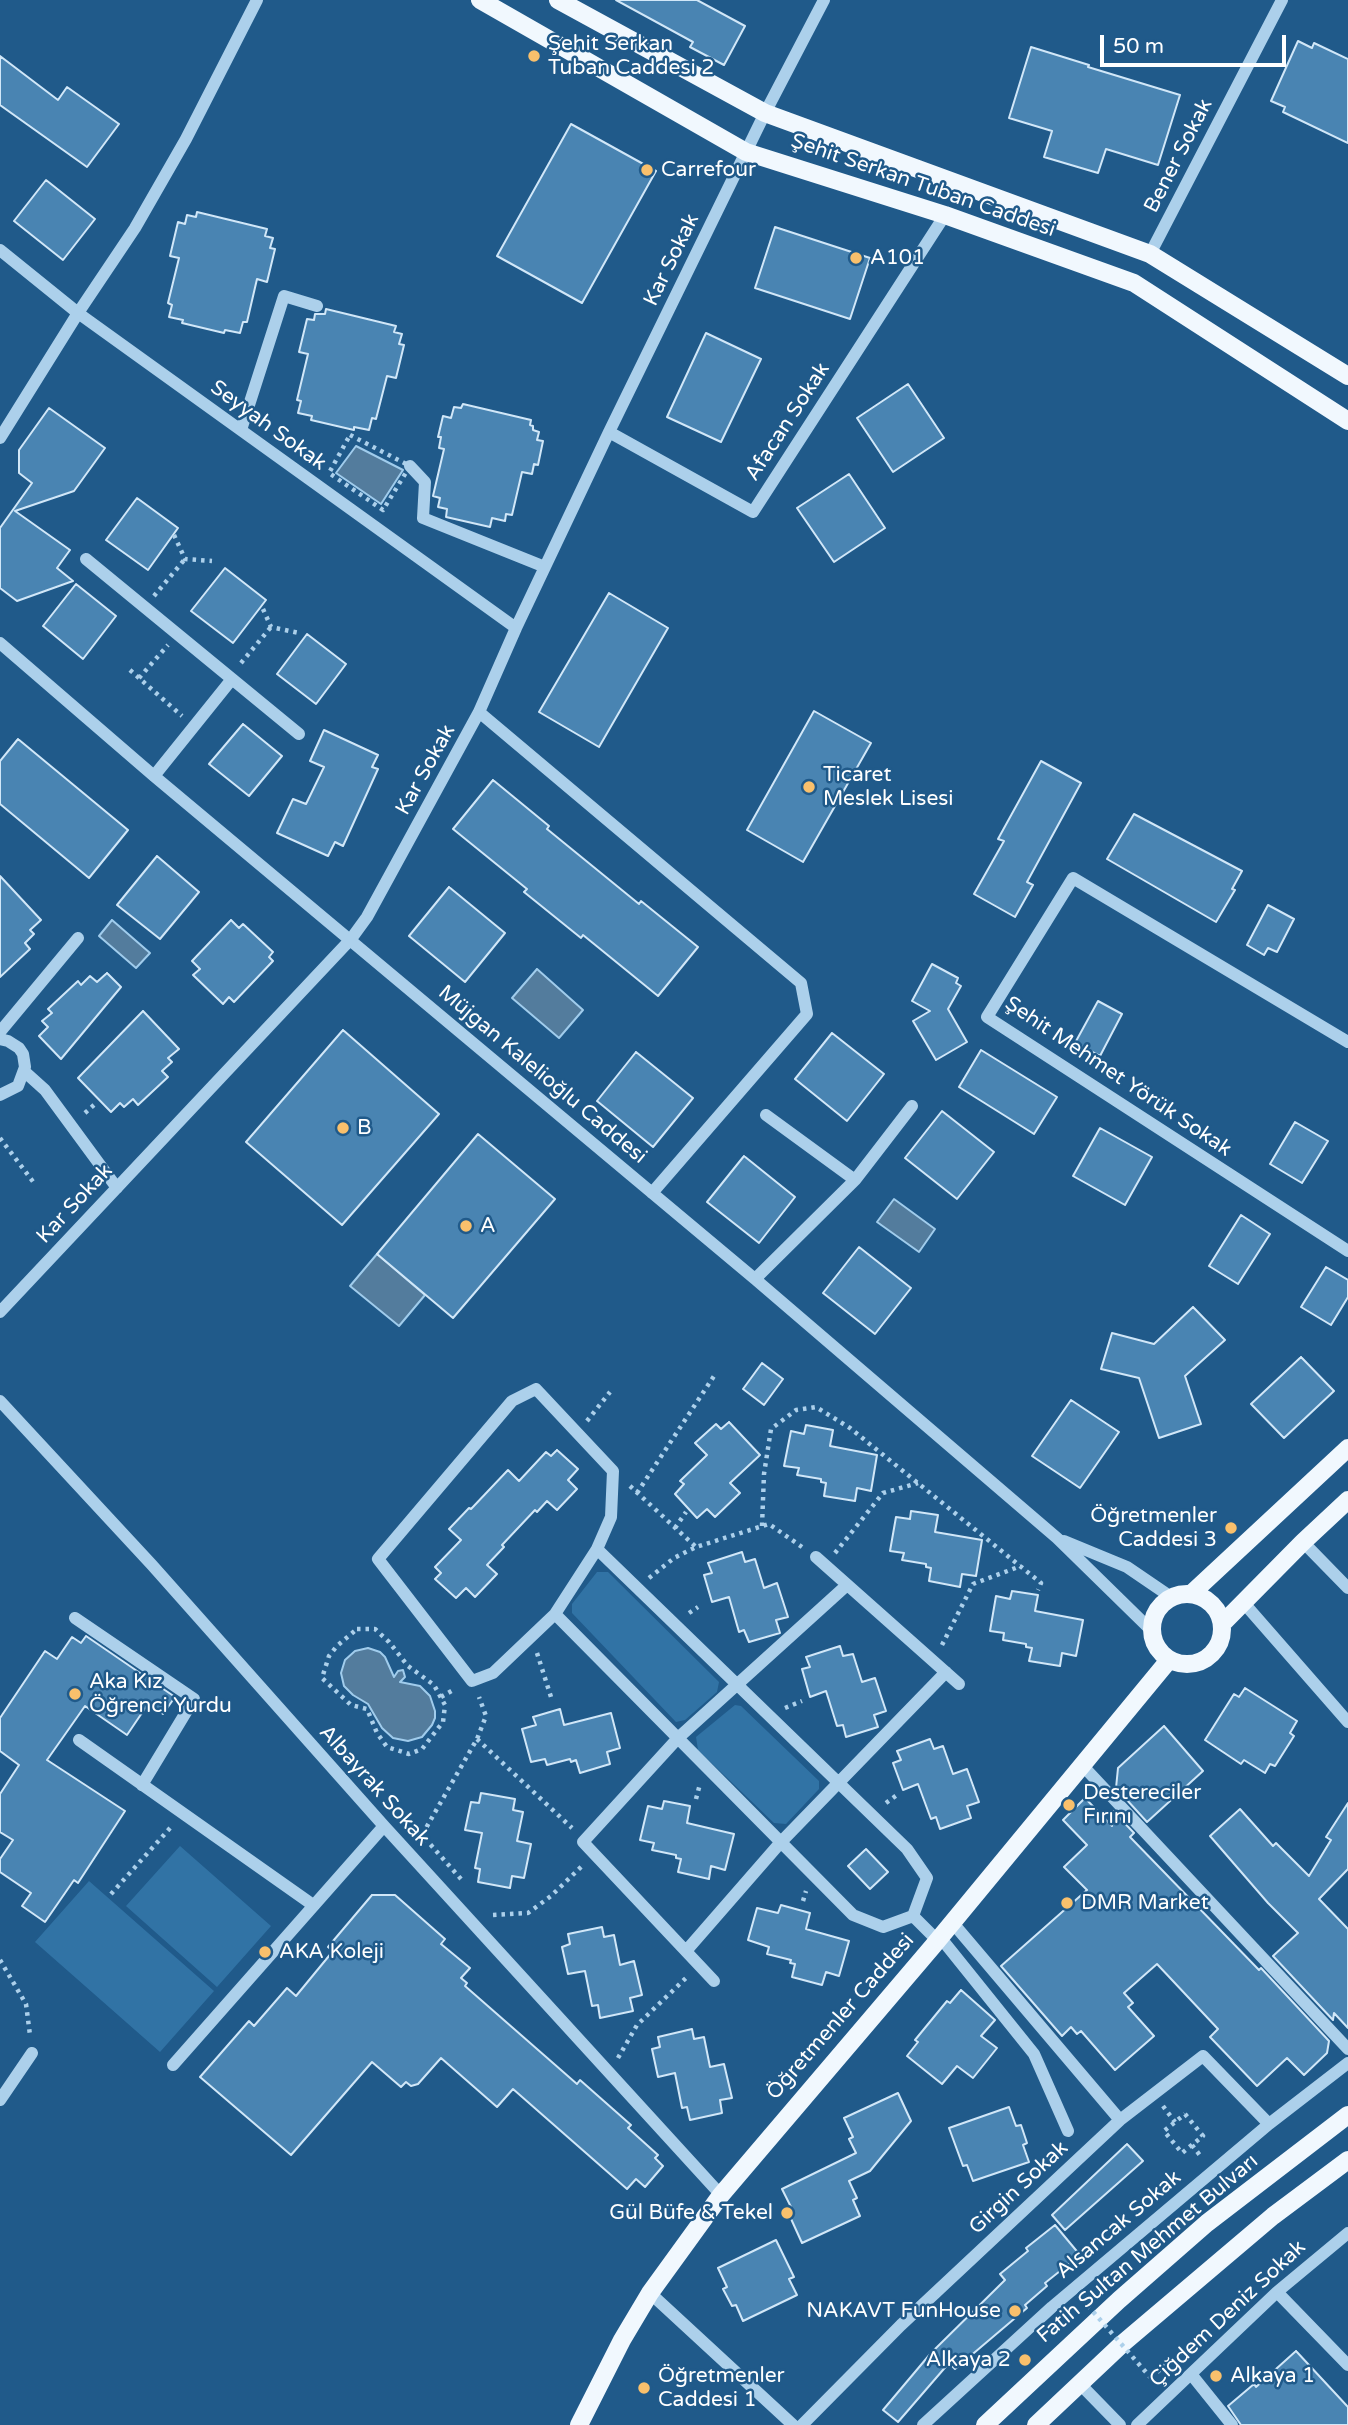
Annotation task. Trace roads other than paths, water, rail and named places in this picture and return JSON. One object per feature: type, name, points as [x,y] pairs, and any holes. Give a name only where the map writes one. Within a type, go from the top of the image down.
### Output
[{"type":"main road","name":"Şehit Serkan Tuban Caddesi","points":[[480,0],[746,152],[945,215],[1134,283],[1348,421]]},
{"type":"main road","name":"Şehit Serkan Tuban Caddesi","points":[[558,0],[765,113],[1150,254],[1348,376]]},
{"type":"main road","points":[[1191,1594],[1348,1448]]},
{"type":"main road","points":[[1222,1624],[1348,1500]]},
{"type":"main road","points":[[1191,1594],[1212,1604],[1222,1624],[1218,1646],[1202,1661],[1191,1664],[1169,1660],[1153,1642],[1151,1630],[1157,1611],[1171,1597],[1191,1594]]},
{"type":"main road","name":"Öğretmenler Caddesi","points":[[579,2425],[622,2340],[650,2293],[722,2195],[1169,1660]]},
{"type":"main road","name":"Fatih Sultan Mehmet Bulvarı","points":[[985,2425],[1119,2300],[1207,2223],[1348,2115]]},
{"type":"main road","points":[[1036,2425],[1122,2344],[1273,2216],[1348,2160]]},
{"type":"street","points":[[0,438],[135,228],[186,138],[257,0]]},
{"type":"street","name":"Kar Sokak","points":[[0,1312],[351,939],[367,917],[479,712],[609,432],[823,0]]},
{"type":"street","name":"Bener Sokak","points":[[1150,254],[1282,0]]},
{"type":"street","name":"Afacan Sokak","points":[[609,432],[753,512],[945,215]]},
{"type":"street","name":"Seyyah Sokak","points":[[0,250],[78,313],[516,628]]},
{"type":"street","points":[[241,430],[284,296],[317,306]]},
{"type":"street","points":[[410,466],[425,482],[423,518],[545,567]]},
{"type":"street","points":[[86,559],[299,734]]},
{"type":"street","name":"Müjgan Kalelioğlu Caddesi","points":[[0,643],[154,776],[755,1279],[1057,1538],[1151,1630]]},
{"type":"street","points":[[154,776],[231,678]]},
{"type":"street","points":[[479,712],[801,983],[807,1014],[652,1193]]},
{"type":"street","name":"Şehit Mehmet Yörük Sokak","points":[[1348,1042],[1073,878],[987,1017],[1348,1251]]},
{"type":"street","points":[[0,1032],[79,938]]},
{"type":"street","points":[[0,1039],[19,1048],[25,1060],[25,1072],[18,1086],[0,1095]]},
{"type":"street","points":[[25,1072],[45,1090],[117,1188]]},
{"type":"street","points":[[755,1279],[855,1180],[912,1106]]},
{"type":"street","points":[[766,1115],[855,1180]]},
{"type":"street","points":[[536,1388],[613,1471],[611,1517],[597,1549],[555,1614],[493,1673],[472,1681],[378,1559],[512,1401],[536,1388]]},
{"type":"street","name":"Albayrak Sokak","points":[[0,1401],[152,1565],[384,1826],[722,2195]]},
{"type":"street","name":"Müjgan Kalelioğlu Caddesi","points":[[1057,1538],[1127,1567],[1171,1597]]},
{"type":"street","points":[[1303,1542],[1348,1588]]},
{"type":"street","points":[[555,1614],[853,1915],[883,1927],[913,1916],[927,1878],[908,1849],[597,1549]]},
{"type":"street","points":[[821,1561],[959,1684]]},
{"type":"street","points":[[714,1981],[583,1842],[678,1738],[847,1585]]},
{"type":"street","points":[[1243,1602],[1348,1722]]},
{"type":"street","points":[[75,1618],[194,1699],[142,1785]]},
{"type":"street","points":[[686,1951],[781,1843],[946,1672]]},
{"type":"street","points":[[79,1740],[313,1905]]},
{"type":"street","points":[[1083,1766],[1348,2049]]},
{"type":"street","points":[[173,2064],[384,1826]]},
{"type":"street","points":[[913,1916],[938,1939],[1034,2054],[1068,2131]]},
{"type":"street","points":[[952,1922],[1120,2120]]},
{"type":"street","points":[[0,2100],[32,2053]]},
{"type":"street","name":"Girgin Sokak","points":[[802,2425],[901,2325],[1120,2120],[1203,2056],[1269,2124]]},
{"type":"street","name":"Alsancak Sokak","points":[[923,2425],[1031,2325],[1269,2124],[1348,2063]]},
{"type":"street","name":"Çiğdem Deniz Sokak","points":[[1137,2425],[1277,2292],[1348,2233]]},
{"type":"street","points":[[1277,2292],[1348,2365]]},
{"type":"street","points":[[650,2293],[793,2425]]},
{"type":"street","points":[[1191,2374],[1232,2425]]},
{"type":"street","points":[[1080,2385],[1120,2425]]},
{"type":"place","name":"Şehit Serkan Tuban Caddesi 2","points":[[534,56]]},
{"type":"place","name":"Carrefour","points":[[647,170]]},
{"type":"place","name":"A101","points":[[856,258]]},
{"type":"place","name":"Ticaret Meslek Lisesi","points":[[809,787]]},
{"type":"place","name":"B","points":[[343,1128]]},
{"type":"place","name":"A","points":[[466,1226]]},
{"type":"place","name":"Öğretmenler Caddesi 3","points":[[1231,1528]]},
{"type":"place","name":"Aka Kız Öğrenci Yurdu","points":[[75,1694]]},
{"type":"place","name":"Destereciler Fırını","points":[[1069,1805]]},
{"type":"place","name":"DMR Market","points":[[1067,1903]]},
{"type":"place","name":"AKA Koleji","points":[[265,1952]]},
{"type":"place","name":"Gül Büfe & Tekel","points":[[787,2213]]},
{"type":"place","name":"NAKAVT FunHouse","points":[[1015,2311]]},
{"type":"place","name":"Alkaya 2","points":[[1025,2360]]},
{"type":"place","name":"Alkaya 1","points":[[1216,2376]]},
{"type":"place","name":"Öğretmenler Caddesi 1","points":[[644,2388]]}]
